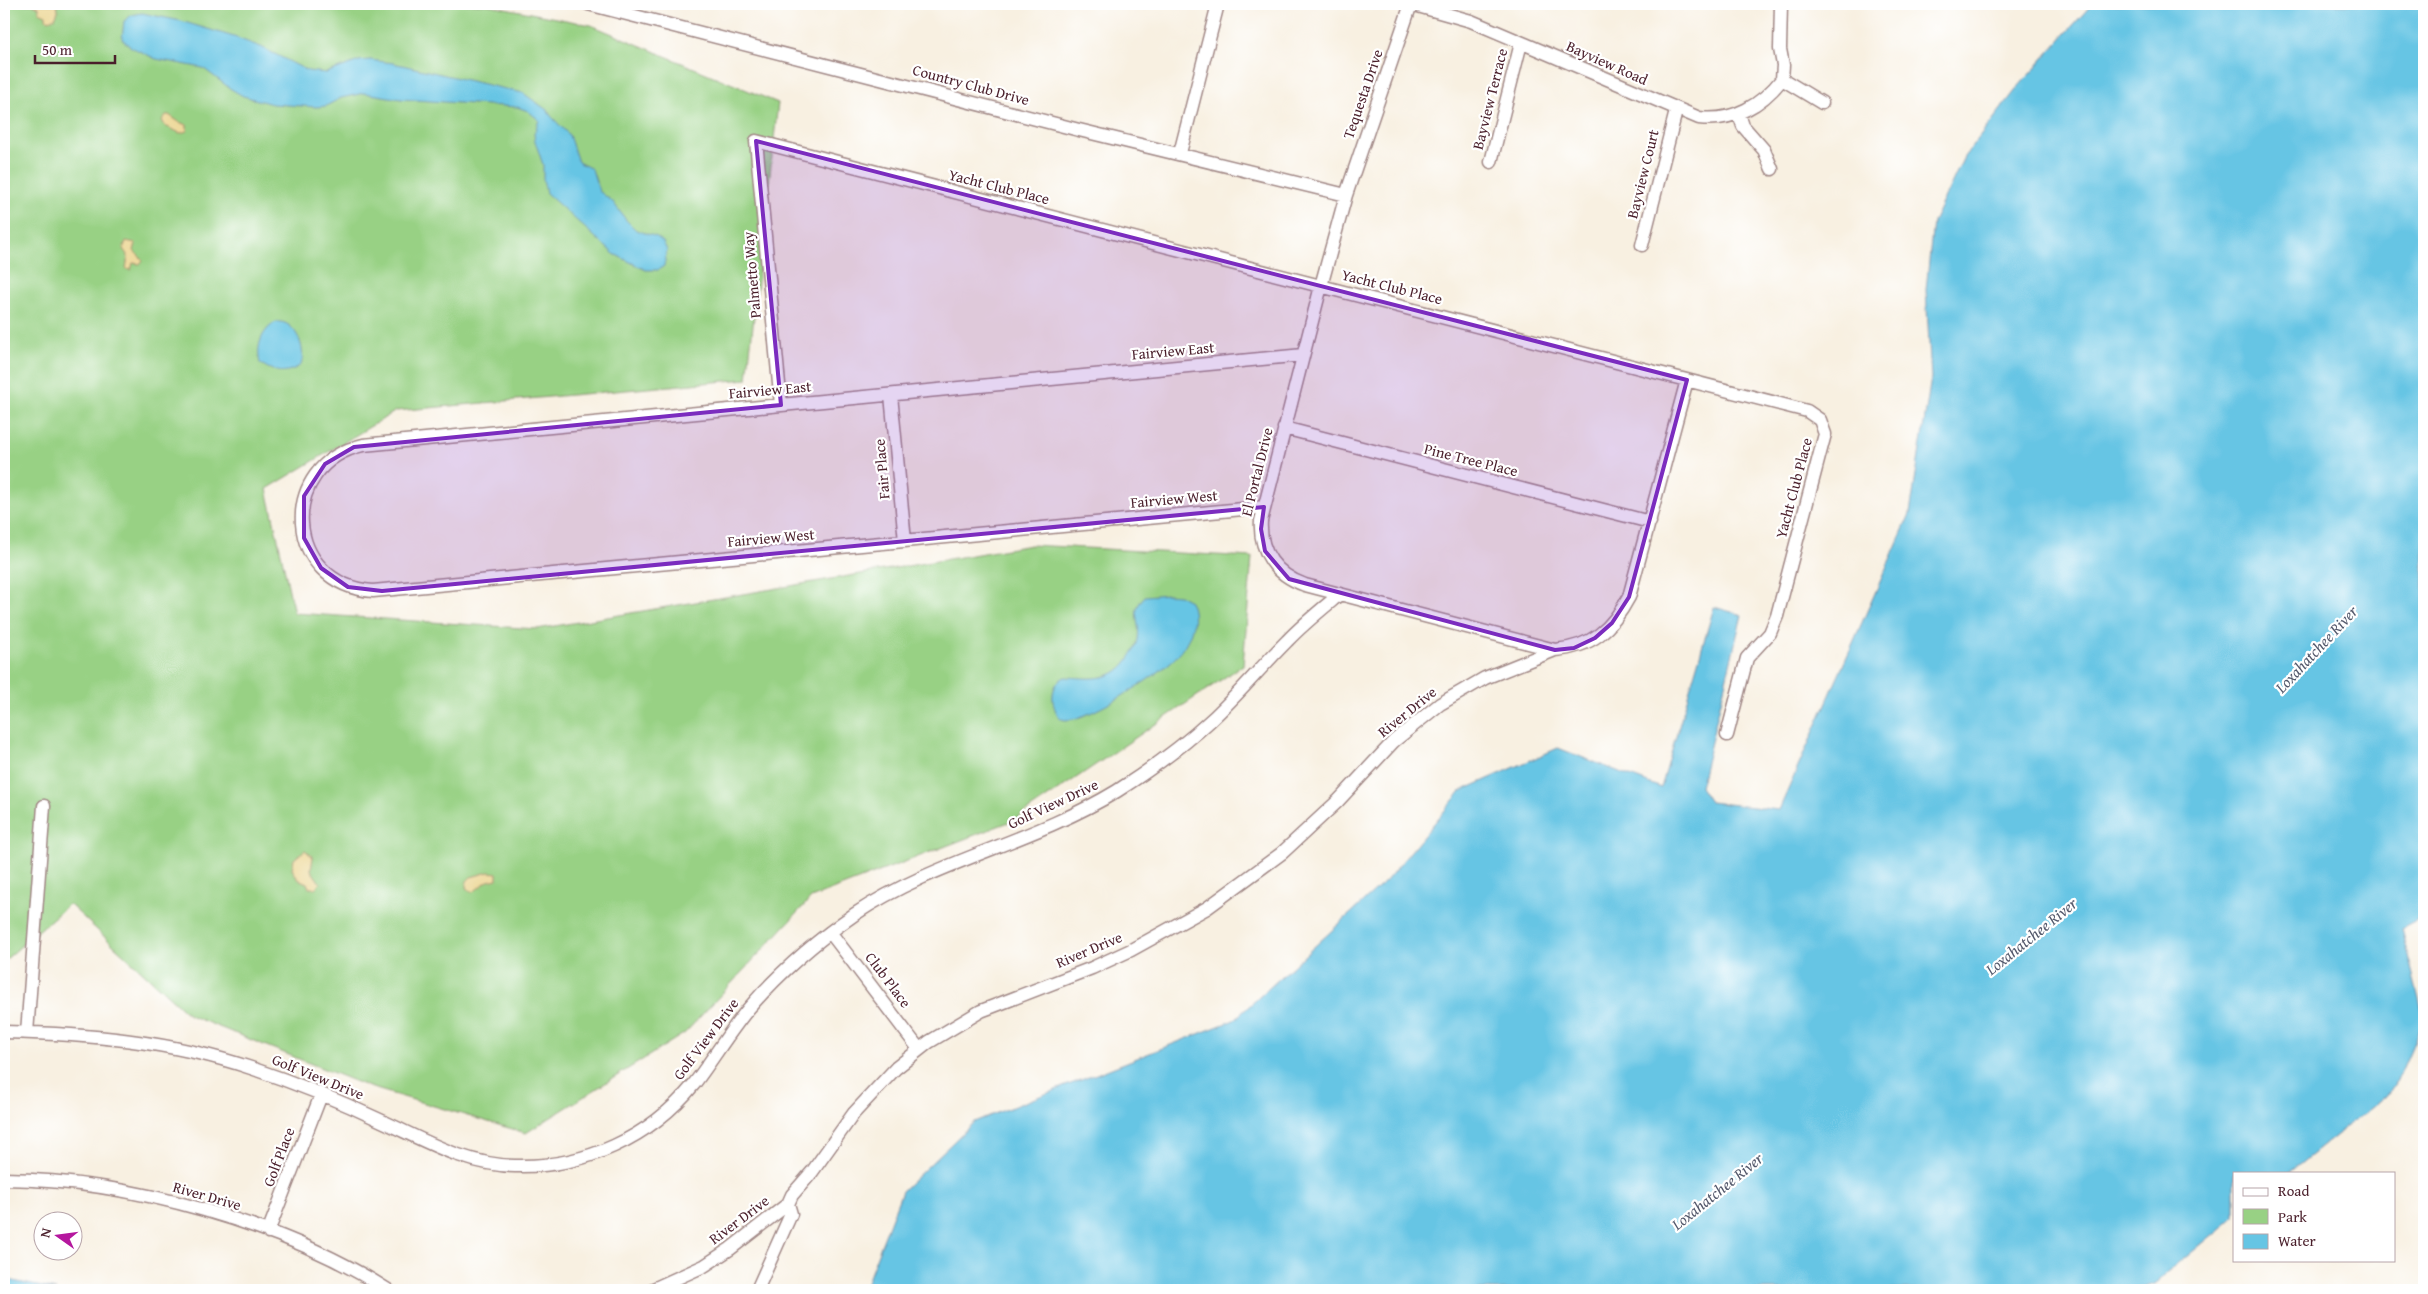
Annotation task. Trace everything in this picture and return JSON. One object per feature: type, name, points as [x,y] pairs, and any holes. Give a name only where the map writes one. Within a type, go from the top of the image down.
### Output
[{"type":"street","name":"Country Club Drive","points":[[588,4],[1079,130],[1180,153],[1346,195]]},
{"type":"street","points":[[1180,153],[1218,4]]},
{"type":"street","name":"Bayview Road","points":[[1411,4],[1471,21],[1676,111],[1707,119],[1724,118],[1739,114],[1772,91],[1782,79]]},
{"type":"street","name":"Tequesta Drive","points":[[1346,195],[1411,4]]},
{"type":"street","points":[[1781,4],[1780,49],[1783,65],[1782,79],[1822,103]]},
{"type":"street","name":"Bayview Terrace","points":[[1491,162],[1521,43]]},
{"type":"street","name":"Bayview Court","points":[[1642,245],[1676,111]]},
{"type":"street","points":[[1739,114],[1743,126],[1764,150],[1772,169]]},
{"type":"street","name":"Yacht Club Place","points":[[756,141],[1814,414],[1824,426],[1825,434],[1778,616],[1770,633],[1747,658],[1727,735]]},
{"type":"street","name":"Palmetto Way","points":[[756,141],[781,405]]},
{"type":"street","name":"El Portal Drive","points":[[1346,195],[1284,428],[1260,529],[1262,544],[1268,558],[1278,570],[1296,582],[1340,594],[1555,650],[1574,648],[1601,633],[1612,623],[1629,597],[1650,522]]},
{"type":"street","name":"Fairview East","points":[[304,538],[301,513],[304,496],[314,476],[332,458],[354,447],[1303,355]]},
{"type":"street","points":[[1650,522],[1687,380]]},
{"type":"street","name":"Fair Place","points":[[891,395],[905,541]]},
{"type":"street","name":"Pine Tree Place","points":[[1284,428],[1650,522]]},
{"type":"street","name":"Fairview West","points":[[304,538],[315,561],[333,579],[348,586],[373,591],[1264,507]]},
{"type":"street","name":"Golf View Drive","points":[[4,1032],[102,1036],[177,1048],[250,1068],[321,1095],[466,1159],[509,1166],[535,1166],[586,1157],[627,1140],[658,1120],[678,1102],[695,1082],[748,1009],[799,957],[830,932],[887,894],[919,878],[1045,828],[1080,812],[1139,776],[1208,723],[1287,640],[1340,594]]},
{"type":"street","name":"River Drive","points":[[651,1290],[684,1276],[717,1258],[788,1204],[792,1195],[812,1172],[854,1112],[874,1089],[919,1049],[954,1025],[981,1011],[1124,954],[1207,908],[1282,853],[1338,802],[1394,741],[1440,704],[1485,678],[1555,650]]},
{"type":"street","points":[[27,1033],[44,806]]},
{"type":"street","name":"Club Place","points":[[830,932],[919,1049]]},
{"type":"street","name":"Golf Place","points":[[268,1232],[321,1095]]},
{"type":"street","name":"River Drive","points":[[4,1179],[71,1184],[141,1195],[184,1205],[268,1232],[310,1250],[388,1290]]},
{"type":"street","points":[[757,1290],[791,1214],[788,1204]]},
{"type":"highlighted area","points":[[756,141],[1687,380],[1629,597],[1612,623],[1595,638],[1574,648],[1555,650],[1289,579],[1265,551],[1261,529],[1264,507],[382,591],[348,587],[321,568],[304,538],[304,496],[325,464],[354,447],[781,405]]},
{"type":"green space","points":[[4,4],[485,4],[591,25],[778,103],[747,379],[396,411],[267,489],[294,613],[537,629],[1031,545],[1252,557],[1243,665],[1014,820],[811,898],[685,1033],[526,1133],[369,1087],[189,1015],[69,904],[4,961]]},
{"type":"sand","points":[[32,4],[57,5],[58,11],[55,18],[46,19],[46,15],[39,12],[39,7]]},
{"type":"sand","points":[[166,115],[187,125],[187,131],[180,133],[165,126],[162,120]]},
{"type":"sand","points":[[126,241],[136,243],[134,251],[143,260],[140,264],[133,263],[131,270],[126,269],[128,256],[123,249]]},
{"type":"sand","points":[[305,850],[313,857],[311,870],[320,883],[315,888],[309,888],[307,883],[298,879],[292,869],[294,859]]},
{"type":"sand","points":[[489,872],[497,873],[497,879],[488,881],[473,892],[466,888],[467,881],[471,877]]},
{"type":"water","name":"Loxahatchee River","points":[[2092,4],[2424,4],[2424,917],[2401,929],[2424,1019],[2394,1088],[2290,1172],[2233,1172],[2233,1218],[2155,1283],[2133,1290],[864,1290],[902,1191],[974,1122],[1234,1020],[1386,881],[1461,791],[1558,748],[1661,788],[1714,607],[1742,615],[1700,787],[1710,802],[1779,810],[1910,514],[1931,378],[1926,290],[1933,222],[1964,157],[2019,86]]},
{"type":"water","points":[[142,13],[181,21],[234,37],[261,47],[308,71],[326,73],[359,61],[370,60],[393,63],[523,93],[547,110],[569,135],[578,162],[592,169],[599,191],[613,202],[626,220],[636,230],[657,237],[663,242],[667,250],[664,266],[658,270],[646,270],[614,254],[546,193],[543,165],[534,134],[539,120],[528,111],[517,107],[401,99],[364,93],[341,98],[326,106],[272,104],[243,96],[203,68],[156,59],[131,47],[122,39],[124,21],[132,15]]},
{"type":"water","points":[[276,322],[283,322],[294,330],[298,336],[302,351],[301,365],[280,372],[260,363],[259,357],[259,345],[263,335]]},
{"type":"water","points":[[1179,595],[1190,601],[1193,608],[1192,630],[1176,657],[1155,675],[1102,708],[1071,720],[1061,719],[1053,702],[1054,690],[1060,680],[1065,677],[1100,678],[1122,667],[1131,655],[1137,642],[1139,632],[1137,612],[1140,602],[1145,596]]},
{"type":"water","points":[[4,1279],[56,1290],[4,1290]]}]
